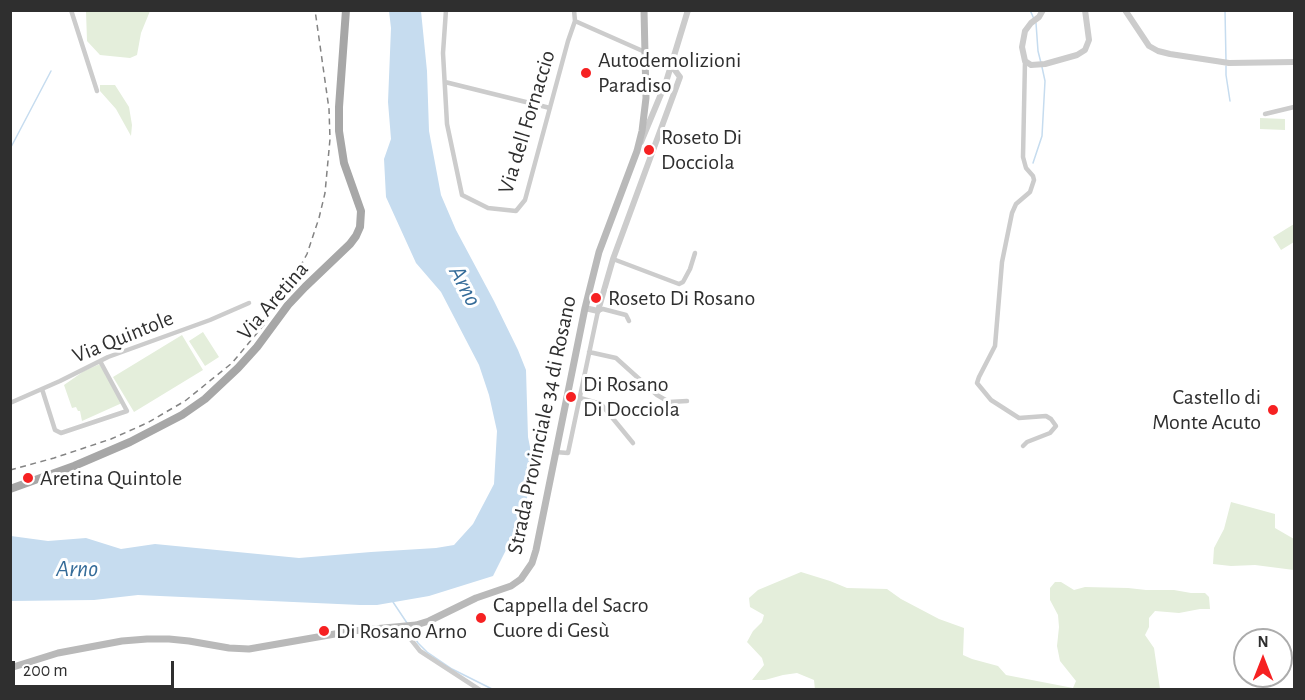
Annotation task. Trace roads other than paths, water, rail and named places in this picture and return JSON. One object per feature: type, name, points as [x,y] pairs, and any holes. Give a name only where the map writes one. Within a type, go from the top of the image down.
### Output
[{"type":"main road","name":"Via Aretina","points":[[10,489],[74,466],[130,442],[182,415],[205,399],[257,347],[304,287],[356,236],[360,227],[361,211],[344,163],[339,131],[346,10]]},
{"type":"main road","name":"Strada Provinciale 34 di Rosano","points":[[10,668],[58,653],[122,641],[169,639],[249,649],[352,631],[408,626],[429,621],[468,601],[511,586],[521,579],[532,563],[536,550],[585,308],[599,252],[638,151],[646,98],[644,10]]},
{"type":"street","points":[[71,10],[98,91]]},
{"type":"street","name":"Via dell Fornaccio","points":[[446,10],[443,53],[447,124],[462,195],[488,208],[516,211],[525,200],[575,21]]},
{"type":"street","points":[[574,10],[575,21],[645,51]]},
{"type":"street","points":[[638,151],[671,65],[688,10]]},
{"type":"street","points":[[1023,446],[1034,438],[1050,433],[1056,426],[1046,416],[1019,418],[991,400],[977,383],[995,346],[1002,262],[1012,213],[1016,204],[1030,192],[1034,180],[1026,168],[1023,157],[1024,61],[1022,47],[1025,31],[1043,10]]},
{"type":"street","points":[[1024,61],[1031,65],[1041,64],[1077,55],[1085,50],[1089,40],[1085,10]]},
{"type":"street","points":[[1125,10],[1149,46],[1158,51],[1229,63],[1294,62]]},
{"type":"street","points":[[555,452],[568,453],[598,310],[613,259],[680,77],[671,65]]},
{"type":"street","points":[[445,82],[550,108]]},
{"type":"street","points":[[1265,114],[1294,107]]},
{"type":"street","points":[[613,259],[679,284],[686,276],[695,253]]},
{"type":"street","name":"Via Quintole","points":[[10,403],[138,345],[210,320],[249,303]]},
{"type":"street","points":[[585,308],[603,309],[626,315],[629,321]]},
{"type":"street","points":[[589,352],[616,358],[657,395],[669,402],[687,401]]},
{"type":"street","points":[[42,389],[55,430],[61,433],[119,415],[127,411],[100,361]]},
{"type":"street","points":[[580,398],[601,404],[633,443]]},
{"type":"street","points":[[408,626],[409,637],[420,651],[480,690]]},
{"type":"water","name":"Arno","points":[[389,11],[421,11],[427,71],[429,131],[441,195],[526,370],[528,437],[531,452],[526,510],[493,576],[429,596],[377,605],[138,595],[94,600],[11,601],[11,536],[48,541],[86,538],[121,549],[155,544],[299,558],[454,545],[473,524],[494,484],[497,431],[479,365],[441,292],[416,263],[386,197],[384,159],[391,139],[388,102],[391,28]]},
{"type":"waterway","points":[[1030,10],[1034,19]]},
{"type":"waterway","points":[[1225,10],[1226,61]]},
{"type":"waterway","points":[[1036,23],[1041,63]]},
{"type":"waterway","points":[[1226,66],[1230,101]]},
{"type":"waterway","points":[[1033,163],[1042,136],[1045,81],[1042,67]]},
{"type":"waterway","points":[[10,149],[51,71]]},
{"type":"waterway","points":[[393,602],[407,623]]},
{"type":"waterway","points":[[409,628],[427,652],[452,669],[494,690]]},
{"type":"railway","points":[[10,470],[111,439],[147,423],[185,401],[232,363],[263,326],[289,287],[307,254],[325,193],[330,139],[329,109],[315,10]]},
{"type":"place","name":"Autodemolizioni Paradiso","points":[[586,73]]},
{"type":"place","name":"Roseto Di Docciola","points":[[649,150]]},
{"type":"place","name":"Roseto Di Rosano","points":[[596,298]]},
{"type":"place","name":"Di Rosano Di Docciola","points":[[571,397]]},
{"type":"place","name":"Castello di Monte Acuto","points":[[1273,410]]},
{"type":"place","name":"Aretina Quintole","points":[[28,478]]},
{"type":"place","name":"Cappella del Sacro Cuore di Gesù","points":[[481,618]]},
{"type":"place","name":"Di Rosano Arno","points":[[324,631]]}]
